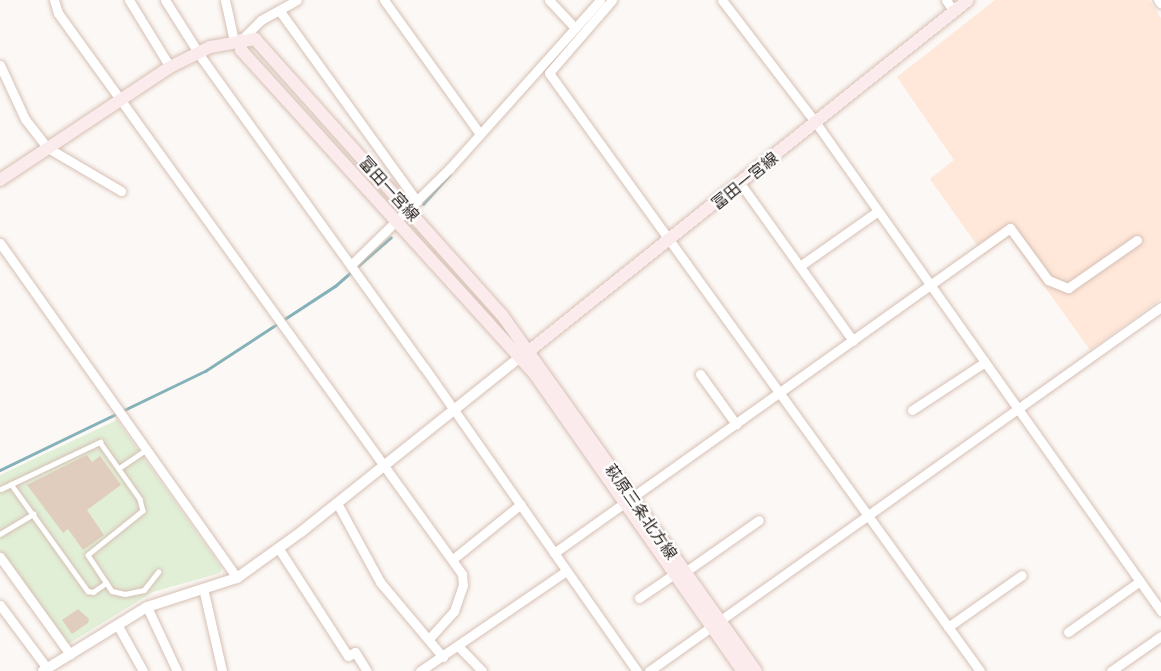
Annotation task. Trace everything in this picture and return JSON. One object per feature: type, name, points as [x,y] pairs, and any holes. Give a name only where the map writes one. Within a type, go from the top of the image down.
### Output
[{"type":"main road","name":"冨田一宮線","points":[[524,354],[670,240],[968,0]]},
{"type":"main road","name":"富田一宮線","points":[[255,39],[413,206],[470,276],[524,354],[241,50],[237,41],[255,39]]},
{"type":"main road","points":[[0,180],[170,67],[237,41]]},
{"type":"main road","name":"萩原三条北方線","points":[[524,354],[716,625],[743,671]]},
{"type":"main road","name":"萩原三条北方線","points":[[716,625],[756,671]]},
{"type":"street","points":[[54,0],[58,13],[462,574],[459,600],[429,639]]},
{"type":"street","points":[[129,0],[170,67]]},
{"type":"street","points":[[165,0],[199,54],[353,268],[452,411],[521,504],[637,671]]},
{"type":"street","points":[[225,0],[237,41],[261,20],[296,0]]},
{"type":"street","points":[[384,0],[480,134]]},
{"type":"street","points":[[549,0],[575,28]]},
{"type":"street","points":[[353,268],[480,134],[600,0]]},
{"type":"street","points":[[612,0],[549,73],[980,671]]},
{"type":"street","points":[[722,0],[816,123],[1161,611]]},
{"type":"street","points":[[946,0],[954,12]]},
{"type":"street","points":[[279,10],[413,206]]},
{"type":"street","points":[[0,65],[25,119],[48,148],[121,191]]},
{"type":"street","points":[[741,183],[853,341]]},
{"type":"street","points":[[800,266],[878,211]]},
{"type":"street","points":[[554,553],[1010,228],[1048,280],[1068,288],[1137,240]]},
{"type":"street","points":[[0,243],[237,578]]},
{"type":"street","points":[[649,671],[1161,307]]},
{"type":"street","points":[[0,605],[47,670],[147,607],[237,578],[279,549],[524,354]]},
{"type":"street","points":[[912,410],[985,362]]},
{"type":"street","points":[[700,374],[736,424]]},
{"type":"street","points":[[337,503],[380,582],[443,657]]},
{"type":"street","points":[[453,559],[521,504]]},
{"type":"street","points":[[639,598],[759,520]]},
{"type":"street","points":[[279,549],[348,656],[355,652],[367,671]]},
{"type":"street","points":[[0,557],[70,654]]},
{"type":"street","points":[[423,670],[566,571]]},
{"type":"street","points":[[948,627],[1022,575]]},
{"type":"street","points":[[1068,632],[1140,582]]},
{"type":"street","points":[[203,588],[222,671]]},
{"type":"street","points":[[147,607],[177,671]]},
{"type":"street","points":[[118,626],[143,671]]},
{"type":"street","points":[[1111,671],[1161,636]]},
{"type":"street","points":[[459,646],[482,671]]},
{"type":"lane","points":[[1,489],[96,442],[103,445],[140,499],[143,511],[88,555],[112,591],[137,594],[158,572]]},
{"type":"lane","points":[[119,468],[146,450]]},
{"type":"lane","points":[[11,484],[88,591],[93,592],[106,583]]},
{"type":"lane","points":[[0,534],[33,514]]},
{"type":"shaded area","points":[[995,0],[1149,0],[1161,18],[1161,299],[1090,350],[1009,237],[984,255],[930,179],[954,160],[897,77]]},
{"type":"green space","points":[[117,420],[222,568],[220,573],[153,592],[68,644],[0,551],[0,475]]},
{"type":"building","points":[[87,455],[92,462],[100,456],[121,485],[87,510],[104,535],[83,550],[68,529],[63,533],[27,485]]},
{"type":"building","points":[[78,609],[89,619],[88,623],[72,634],[62,620]]},
{"type":"waterway","points":[[547,66],[576,33]]},
{"type":"waterway","points":[[423,204],[450,174]]},
{"type":"waterway","points":[[0,470],[205,371],[335,286],[391,237]]}]
